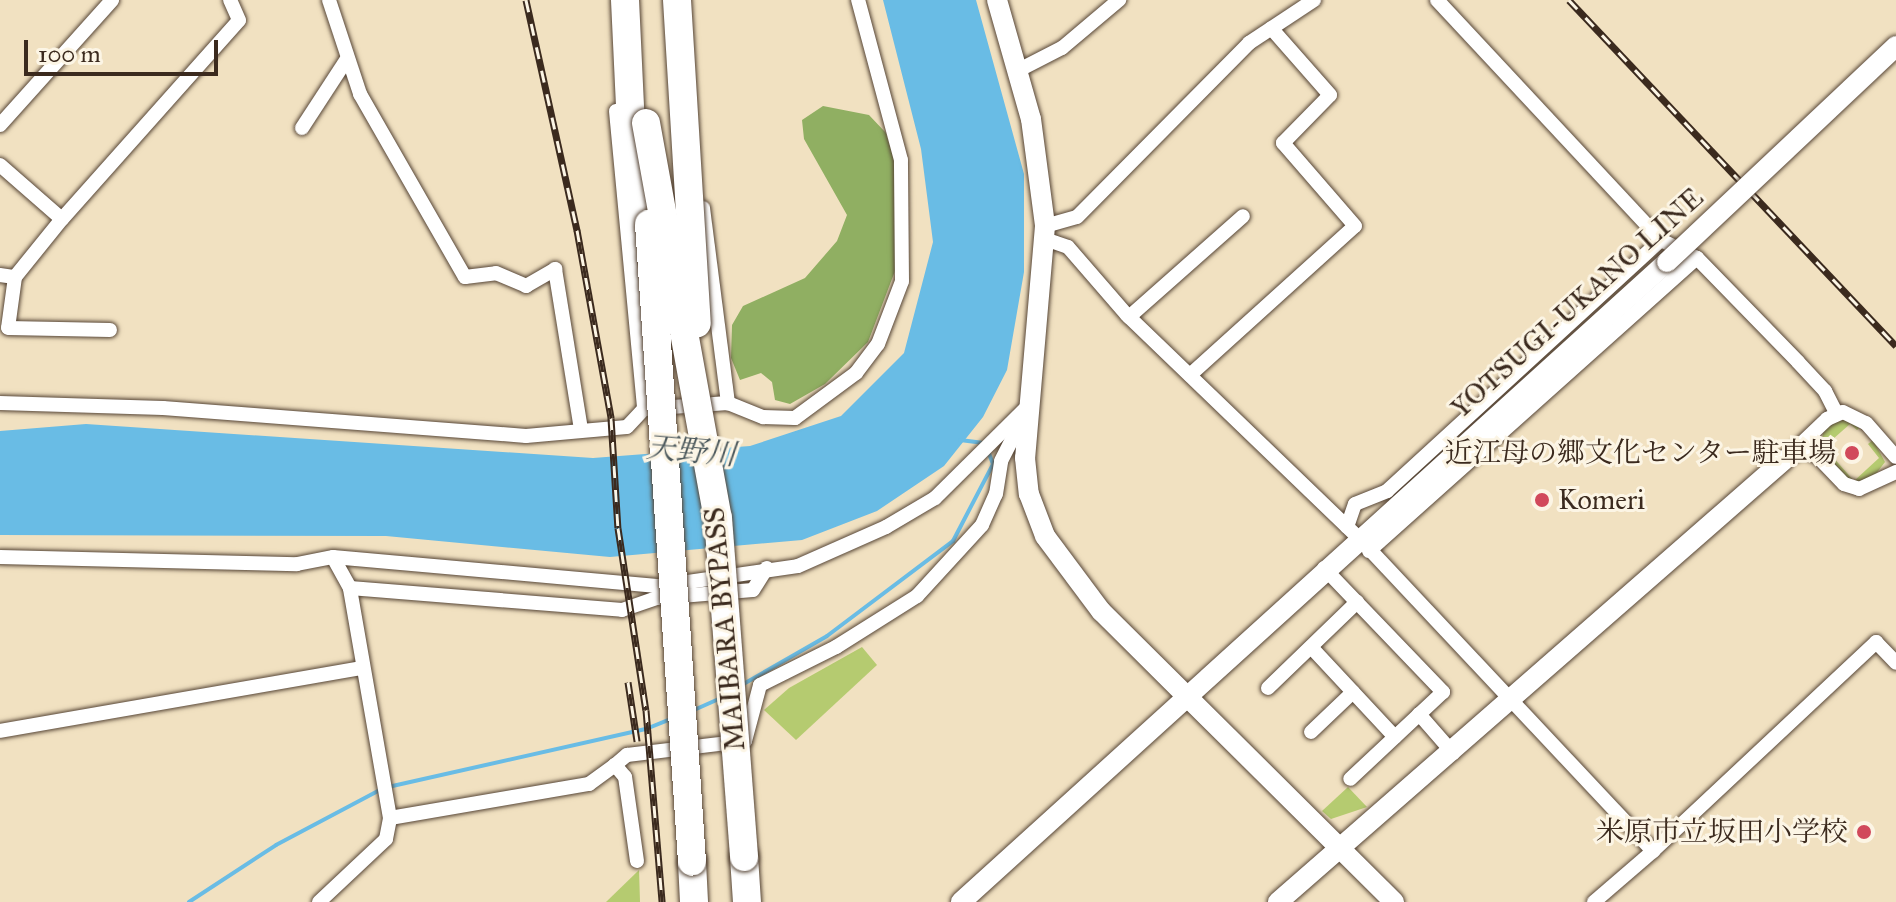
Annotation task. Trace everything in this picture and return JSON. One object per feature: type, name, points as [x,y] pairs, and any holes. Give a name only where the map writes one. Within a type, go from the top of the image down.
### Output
[{"type":"highway","points":[[625,0],[631,125],[651,274]]},
{"type":"highway","name":"MAIBARA BYPASS","points":[[640,0],[651,274],[694,902]]},
{"type":"highway","points":[[677,0],[706,437]]},
{"type":"highway","name":"MAIBARA BYPASS","points":[[646,123],[693,392],[706,437],[718,518],[747,902]]},
{"type":"main road","points":[[997,0],[1015,72],[1031,119],[1045,232],[1025,458],[1029,494],[1045,536],[1101,611],[1394,902]]},
{"type":"main road","name":"YOTSUGI-UKANO LINE","points":[[961,902],[1324,568],[1667,262],[1896,46]]},
{"type":"main road","points":[[1278,902],[1453,753],[1784,460]]},
{"type":"street","points":[[0,125],[112,0]]},
{"type":"street","points":[[110,330],[8,328],[7,276],[62,219],[239,20],[230,0]]},
{"type":"street","points":[[329,0],[360,94],[465,277],[496,273],[526,286],[555,269],[581,429]]},
{"type":"street","points":[[612,0],[617,131],[644,409]]},
{"type":"street","points":[[688,0],[705,225],[728,403]]},
{"type":"street","points":[[0,403],[163,408],[526,436],[627,427],[644,409],[728,403],[782,419],[805,413],[856,373],[892,314],[904,262],[901,160],[858,0]]},
{"type":"street","points":[[1015,72],[1062,48],[1119,0]]},
{"type":"street","points":[[1045,232],[1077,217],[1249,43],[1314,0]]},
{"type":"street","points":[[1437,0],[1661,240],[1697,258],[1825,391],[1836,413]]},
{"type":"street","points":[[1190,375],[1355,226],[1283,143],[1330,95],[1271,28]]},
{"type":"street","points":[[302,128],[347,59]]},
{"type":"street","points":[[0,165],[62,219]]},
{"type":"street","points":[[1129,317],[1243,216]]},
{"type":"street","points":[[1045,232],[1068,247],[1129,317],[1358,539],[1653,851]]},
{"type":"street","points":[[1358,539],[1355,504],[1387,491],[1661,240]]},
{"type":"street","points":[[1358,539],[1697,258]]},
{"type":"street","points":[[0,557],[297,564],[333,557],[660,586],[767,568],[798,566],[886,527],[935,498],[1029,405]]},
{"type":"street","points":[[759,902],[745,741],[760,685],[896,610],[958,556],[982,525],[996,494],[1001,461],[1029,405]]},
{"type":"street","points":[[1784,460],[1836,413],[1856,415],[1896,457]]},
{"type":"street","points":[[1817,456],[1819,428]]},
{"type":"street","points":[[1784,460],[1804,451],[1817,456],[1844,484],[1859,489],[1890,474],[1884,445]]},
{"type":"street","points":[[319,902],[386,839],[390,818],[360,668],[350,588],[333,557]]},
{"type":"street","points":[[350,588],[622,610],[657,598],[753,590],[767,568]]},
{"type":"street","points":[[1324,568],[1443,692],[1350,779]]},
{"type":"street","points":[[1268,688],[1357,602]]},
{"type":"street","points":[[1594,902],[1653,851],[1876,642],[1896,663]]},
{"type":"street","points":[[1311,647],[1395,737]]},
{"type":"street","points":[[0,731],[360,668]]},
{"type":"street","points":[[1311,732],[1353,692]]},
{"type":"street","points":[[1419,714],[1453,753]]},
{"type":"street","points":[[390,818],[589,784],[627,755],[745,741]]},
{"type":"street","points":[[670,749],[683,902]]},
{"type":"street","points":[[615,765],[625,777],[637,861]]},
{"type":"green space","points":[[823,106],[869,115],[886,133],[895,163],[895,271],[868,342],[825,384],[790,404],[775,400],[772,382],[761,373],[740,380],[731,358],[732,325],[743,306],[805,278],[837,241],[847,215],[804,139],[802,120]]},
{"type":"green space","points":[[1840,417],[1861,427],[1857,430],[1850,424],[1824,447],[1854,481],[1879,458],[1868,444],[1873,440],[1885,462],[1869,483],[1848,482],[1820,449],[1824,429]]},
{"type":"green space","points":[[862,647],[877,665],[796,740],[764,710],[789,688]]},
{"type":"green space","points":[[1348,787],[1367,807],[1331,819],[1322,811]]},
{"type":"green space","points":[[639,870],[640,902],[606,902]]},
{"type":"water","name":"天野川","points":[[883,0],[976,0],[1024,174],[1024,272],[1007,370],[983,417],[944,466],[877,511],[802,540],[610,557],[386,536],[0,535],[0,431],[86,424],[593,458],[750,446],[841,416],[904,353],[933,242],[921,149]]},
{"type":"waterway","points":[[960,440],[984,443]]},
{"type":"waterway","points":[[740,686],[827,636],[953,541],[993,464],[988,451]]},
{"type":"waterway","points":[[694,710],[723,697]]},
{"type":"waterway","points":[[388,787],[646,729],[671,719]]},
{"type":"waterway","points":[[189,902],[276,845],[380,790]]},
{"type":"railway","points":[[526,0],[577,230],[611,418],[618,528],[646,710],[662,902]]},
{"type":"railway","points":[[1569,0],[1896,346]]},
{"type":"railway","points":[[628,682],[637,741]]},
{"type":"place","name":"近江母の郷文化センター駐車場","points":[[1852,453]]},
{"type":"place","name":"Komeri","points":[[1542,500]]},
{"type":"place","name":"米原市立坂田小学校","points":[[1864,832]]}]
